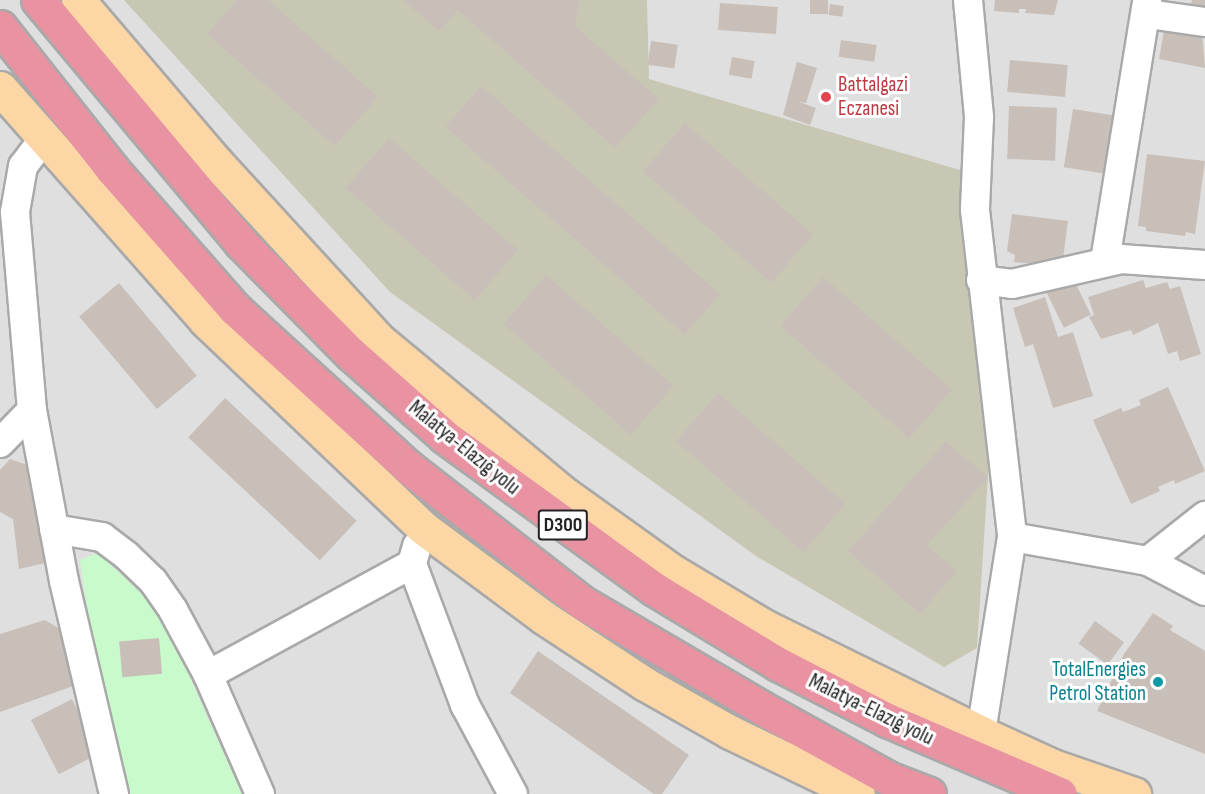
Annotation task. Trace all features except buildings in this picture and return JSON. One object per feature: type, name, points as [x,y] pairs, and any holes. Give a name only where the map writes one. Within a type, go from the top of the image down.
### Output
[{"type":"highway","name":"Malatya-Elazığ yolu","points":[[38,0],[241,243],[351,354],[445,437],[549,515],[654,589],[778,664],[887,720],[1060,794]]},
{"type":"highway","name":"D300","points":[[0,27],[112,169],[235,309],[408,467],[491,534],[593,609],[760,707],[888,778],[929,794]]},
{"type":"main road","points":[[78,0],[307,263],[379,340],[474,422],[566,495],[672,571],[764,626],[1053,766],[1134,794]]},
{"type":"main road","points":[[0,88],[45,136],[205,320],[422,527],[543,617],[645,684],[730,732],[858,794]]},
{"type":"street","points":[[968,0],[979,117],[975,210],[1012,537],[981,733]]},
{"type":"street","points":[[1105,261],[1146,3]]},
{"type":"street","points":[[1146,3],[1148,14],[1205,22]]},
{"type":"street","points":[[45,136],[23,166],[15,212],[32,410],[108,792]]},
{"type":"street","points":[[982,281],[1012,284],[1105,261],[1205,265]]},
{"type":"street","points":[[0,443],[32,410]]},
{"type":"street","points":[[1148,561],[1205,516]]},
{"type":"street","points":[[422,527],[412,564],[465,705],[513,794]]},
{"type":"street","points":[[54,529],[102,537],[128,556],[153,581],[173,610],[208,675],[260,794]]},
{"type":"street","points":[[1012,537],[1148,561],[1205,591]]},
{"type":"street","points":[[208,675],[412,564]]},
{"type":"shaded area","points":[[0,0],[1205,0],[1205,794],[0,794]]},
{"type":"shaded area","points":[[124,0],[647,0],[649,79],[977,175],[989,459],[977,648],[944,667],[756,556],[390,292]]},
{"type":"green space","points":[[98,553],[160,611],[242,794],[129,794],[102,710],[80,560]]},
{"type":"place","name":"Battalgazi Eczanesi","points":[[826,97]]},
{"type":"place","name":"TotalEnergies Petrol Station","points":[[1158,682]]}]
